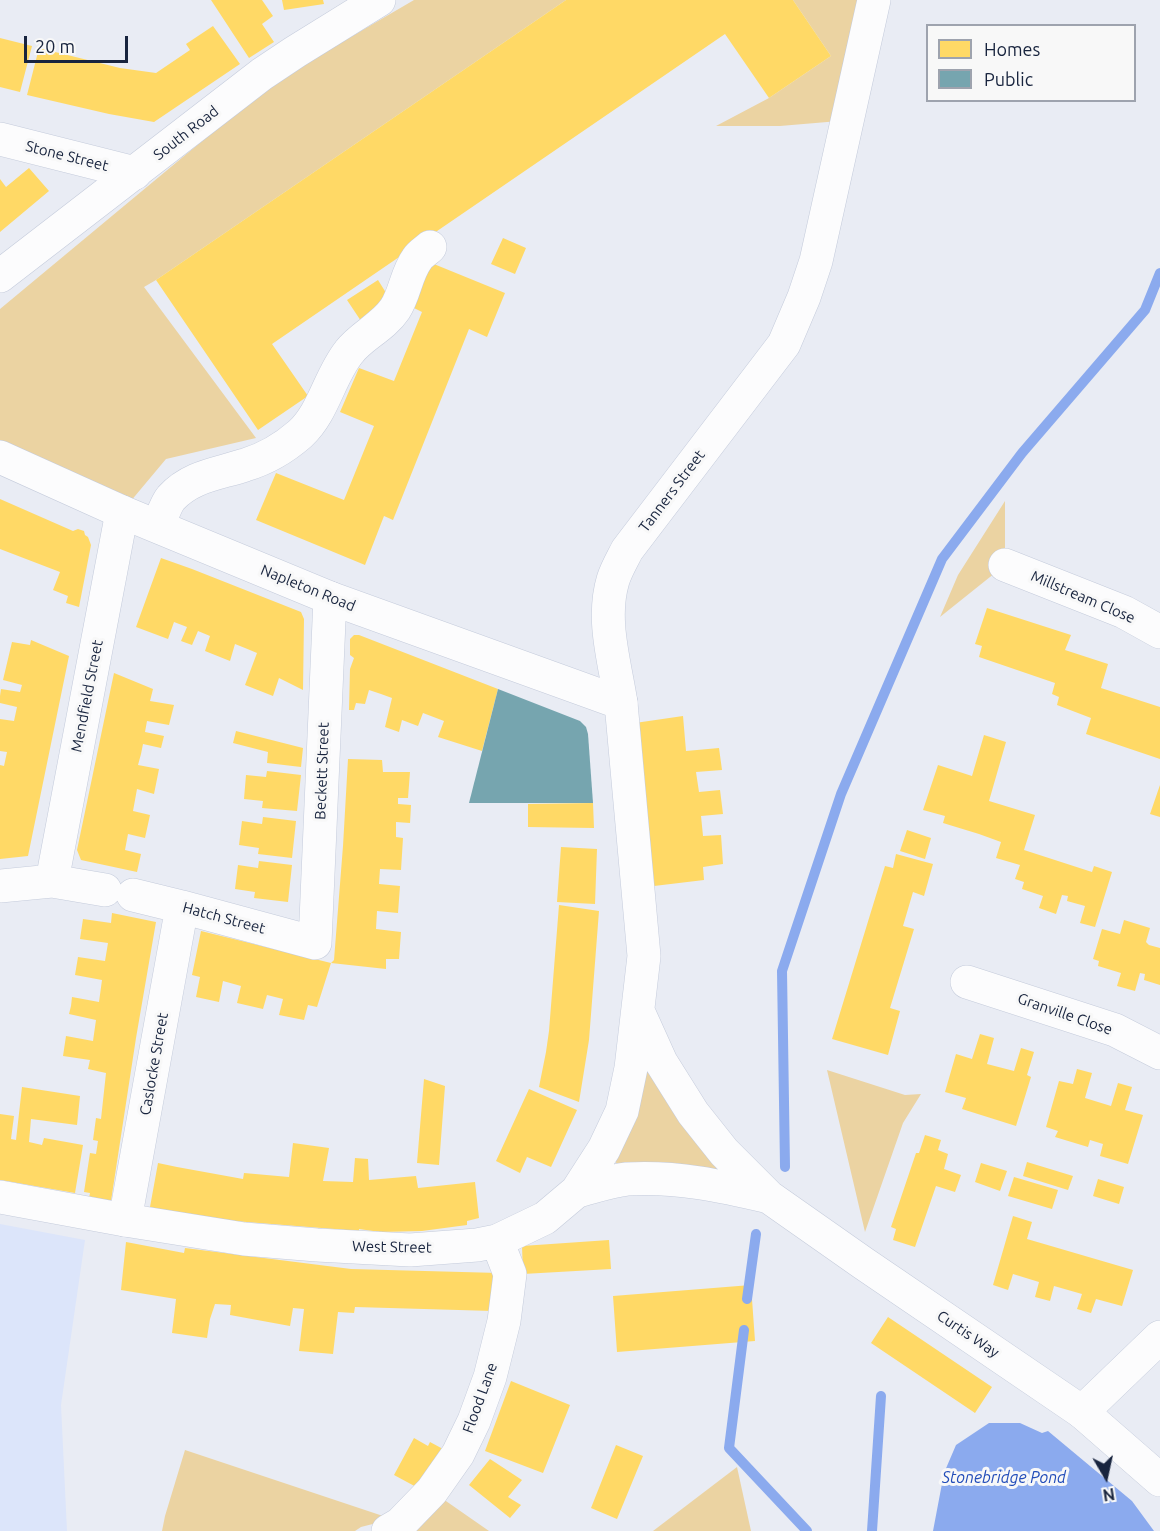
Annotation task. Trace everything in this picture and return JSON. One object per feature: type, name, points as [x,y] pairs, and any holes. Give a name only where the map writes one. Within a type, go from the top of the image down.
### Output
[{"type":"street","name":"Tanners Street","points":[[638,1010],[644,956],[630,783],[621,704],[608,625],[608,602],[613,578],[627,550],[784,344],[816,261],[874,0]]},
{"type":"street","name":"South Road","points":[[0,276],[262,74],[363,4]]},
{"type":"street","name":"Stone Street","points":[[0,139],[135,173]]},
{"type":"street","points":[[158,526],[170,499],[193,480],[265,458],[284,447],[302,432],[319,409],[341,364],[350,351],[380,326],[395,309],[417,258],[430,247]]},
{"type":"street","name":"Napleton Road","points":[[0,457],[122,512],[330,598],[621,704]]},
{"type":"street","name":"Mendfield Street","points":[[52,881],[122,512]]},
{"type":"street","name":"Millstream Close","points":[[1005,565],[1124,612],[1160,632]]},
{"type":"street","name":"Beckett Street","points":[[315,943],[330,598]]},
{"type":"street","name":"Hatch Street","points":[[0,886],[52,881],[119,893],[182,907],[315,943]]},
{"type":"street","name":"Caslocke Street","points":[[126,1221],[182,907]]},
{"type":"street","name":"Granville Close","points":[[967,982],[1115,1030],[1160,1053]]},
{"type":"street","points":[[638,1010],[661,1062],[693,1113],[724,1152],[769,1197]]},
{"type":"street","name":"West Street","points":[[0,1197],[126,1221],[244,1239],[410,1250],[477,1245],[497,1240],[545,1218],[577,1191],[604,1149],[621,1111],[631,1068],[638,1010]]},
{"type":"street","points":[[577,1191],[624,1179],[676,1179],[727,1187],[769,1197]]},
{"type":"street","name":"Curtis Way","points":[[769,1197],[1082,1412],[1160,1480]]},
{"type":"street","name":"Flood Lane","points":[[388,1531],[400,1524],[432,1491],[458,1454],[486,1388],[504,1321],[510,1274],[497,1240]]},
{"type":"street","points":[[1082,1412],[1160,1337]]},
{"type":"shaded area","points":[[414,0],[566,0],[144,287],[256,438],[166,459],[130,502],[0,444],[0,309],[272,83]]},
{"type":"shaded area","points":[[793,0],[862,0],[839,121],[780,126],[716,126],[769,98],[831,56]]},
{"type":"shaded area","points":[[1005,501],[1005,565],[940,617],[958,575]]},
{"type":"shaded area","points":[[652,1066],[716,1167],[716,1172],[617,1164],[613,1158],[643,1069]]},
{"type":"shaded area","points":[[827,1070],[905,1095],[921,1094],[903,1123],[865,1232]]},
{"type":"shaded area","points":[[0,1224],[85,1240],[61,1405],[67,1531],[0,1531]]},
{"type":"shaded area","points":[[185,1450],[392,1519],[361,1527],[355,1531],[162,1531]]},
{"type":"shaded area","points":[[737,1467],[751,1531],[653,1531]]},
{"type":"shaded area","points":[[443,1499],[489,1531],[414,1531]]},
{"type":"water","name":"Stonebridge Pond","points":[[989,1423],[1020,1423],[1042,1433],[1048,1431],[1132,1501],[1154,1531],[933,1531],[944,1473],[956,1445]]},
{"type":"building: Homes","points":[[211,0],[262,0],[273,16],[262,24],[274,42],[249,58]]},
{"type":"building: Homes","points":[[282,0],[323,0],[324,4],[284,10]]},
{"type":"building: Homes","points":[[566,0],[793,0],[831,56],[769,98],[725,34],[272,344],[308,396],[258,430],[156,280]]},
{"type":"building: Homes","points":[[213,26],[240,64],[154,122],[27,95],[39,48],[120,68],[156,73],[190,50],[186,44]]},
{"type":"building: Homes","points":[[0,38],[32,46],[20,92],[0,87]]},
{"type":"building: Homes","points":[[29,168],[49,191],[0,232],[0,179],[6,187]]},
{"type":"building: Homes","points":[[503,238],[526,248],[515,274],[491,264]]},
{"type":"building: Homes","points":[[424,260],[505,293],[487,337],[469,329],[393,520],[384,516],[365,565],[256,520],[276,473],[344,500],[374,426],[340,412],[359,368],[394,381],[422,312],[406,304]]},
{"type":"building: Homes","points":[[378,280],[393,304],[363,324],[347,300]]},
{"type":"building: Homes","points":[[0,499],[73,531],[78,529],[84,531],[91,545],[79,607],[66,603],[68,596],[53,590],[60,572],[0,549]]},
{"type":"building: Homes","points":[[161,558],[301,612],[304,619],[303,690],[279,678],[273,696],[245,685],[257,653],[235,644],[230,661],[205,651],[210,636],[198,631],[192,645],[181,641],[187,627],[174,622],[168,639],[136,627]]},
{"type":"building: Homes","points":[[987,608],[1071,635],[1065,650],[1108,664],[1101,688],[1160,707],[1160,759],[1086,734],[1091,718],[1057,705],[1059,697],[1052,694],[1055,683],[979,657],[982,646],[975,644]]},
{"type":"building: Homes","points":[[354,635],[498,689],[482,751],[438,737],[444,721],[423,713],[418,726],[402,720],[399,732],[385,727],[392,698],[369,690],[365,704],[356,703],[354,710],[349,710],[350,669],[354,658],[350,655],[350,639]]},
{"type":"building: Homes","points":[[31,640],[69,656],[28,856],[0,859],[0,765],[4,766],[7,752],[0,751],[0,719],[14,721],[17,707],[0,703],[0,696],[1,689],[20,692],[22,685],[3,680],[12,642],[30,645]]},
{"type":"building: Homes","points":[[114,673],[153,689],[150,701],[174,705],[169,725],[147,721],[145,732],[164,736],[161,748],[143,744],[138,765],[159,769],[154,794],[137,789],[133,811],[150,815],[145,838],[128,834],[125,850],[141,854],[137,872],[81,860],[77,850]]},
{"type":"building: Homes","points":[[683,716],[686,751],[719,748],[722,770],[696,772],[699,792],[720,790],[723,814],[701,816],[703,836],[721,835],[723,864],[703,867],[704,880],[654,886],[635,723]]},
{"type":"building: Homes","points":[[236,731],[303,748],[301,767],[267,763],[268,752],[233,743]]},
{"type":"building: Homes","points":[[984,735],[1006,742],[989,801],[1035,815],[1024,850],[1092,872],[1094,866],[1112,872],[1095,927],[1080,923],[1085,906],[1067,901],[1068,896],[1062,895],[1056,914],[1039,908],[1043,896],[1022,889],[1024,882],[1015,879],[1020,865],[996,858],[1001,842],[943,823],[945,816],[923,810],[938,765],[972,776]]},
{"type":"building: Homes","points":[[348,759],[382,760],[383,772],[410,772],[408,798],[398,798],[398,804],[411,805],[410,823],[396,822],[396,837],[403,838],[401,870],[380,869],[379,884],[400,886],[398,913],[377,911],[376,929],[401,932],[399,959],[386,959],[386,969],[331,963],[334,960]]},
{"type":"building: Homes","points":[[267,771],[301,775],[297,811],[262,808],[263,801],[244,799],[246,775],[266,777]]},
{"type":"building: Homes","points":[[1160,785],[1160,817],[1150,814]]},
{"type":"building: Homes","points":[[593,803],[594,828],[528,827],[528,804]]},
{"type":"building: Homes","points":[[263,817],[296,821],[292,858],[258,854],[259,848],[239,845],[242,821],[262,824]]},
{"type":"building: Homes","points":[[907,830],[931,838],[925,859],[900,851]]},
{"type":"building: Homes","points":[[561,847],[597,849],[595,904],[557,902]]},
{"type":"building: Homes","points":[[896,854],[933,864],[924,896],[913,892],[903,926],[914,929],[890,1008],[900,1011],[888,1055],[832,1039],[885,866],[893,868]]},
{"type":"building: Homes","points":[[259,861],[292,865],[288,902],[254,898],[255,892],[235,889],[238,865],[258,868]]},
{"type":"building: Homes","points":[[559,905],[599,911],[589,1040],[579,1102],[539,1087],[549,1031]]},
{"type":"building: Homes","points":[[112,913],[156,922],[111,1201],[89,1198],[90,1193],[84,1192],[90,1153],[96,1154],[98,1141],[93,1140],[96,1118],[101,1119],[106,1073],[88,1069],[90,1060],[63,1056],[66,1036],[93,1041],[96,1020],[69,1014],[72,997],[99,1002],[102,980],[75,975],[78,957],[105,961],[108,943],[80,939],[83,919],[111,923]]},
{"type":"building: Homes","points":[[1124,920],[1150,928],[1146,942],[1160,948],[1160,985],[1144,980],[1145,974],[1140,973],[1135,991],[1117,986],[1121,973],[1098,966],[1099,961],[1093,959],[1102,929],[1120,934]]},
{"type":"building: Homes","points":[[201,931],[331,963],[317,1007],[308,1005],[304,1020],[279,1015],[283,999],[267,995],[263,1009],[237,1003],[241,986],[223,981],[219,1002],[196,997],[200,977],[192,975]]},
{"type":"building: Homes","points":[[980,1034],[994,1038],[987,1064],[1014,1071],[1021,1048],[1034,1052],[1027,1075],[1031,1077],[1016,1126],[962,1109],[966,1098],[945,1092],[956,1054],[972,1059]]},
{"type":"building: Homes","points":[[1077,1069],[1092,1073],[1085,1098],[1111,1106],[1118,1083],[1132,1087],[1125,1110],[1143,1115],[1128,1164],[1100,1156],[1103,1144],[1090,1140],[1088,1147],[1055,1137],[1058,1131],[1046,1127],[1059,1081],[1073,1084]]},
{"type":"building: Homes","points":[[424,1079],[445,1086],[439,1165],[417,1163]]},
{"type":"building: Homes","points":[[22,1087],[80,1096],[77,1125],[31,1119],[29,1142],[42,1145],[44,1138],[83,1145],[75,1193],[0,1180],[0,1114],[14,1116],[11,1139],[16,1140]]},
{"type":"building: Homes","points":[[529,1089],[577,1110],[551,1167],[527,1157],[520,1173],[496,1161]]},
{"type":"building: Homes","points":[[925,1135],[941,1140],[938,1150],[948,1154],[944,1169],[961,1175],[955,1192],[936,1186],[915,1247],[893,1240],[896,1229],[891,1227],[916,1153],[919,1153]]},
{"type":"building: Homes","points":[[293,1143],[329,1148],[323,1181],[353,1182],[355,1158],[368,1159],[369,1180],[416,1176],[418,1188],[475,1182],[479,1218],[467,1221],[467,1225],[422,1231],[380,1232],[234,1221],[150,1207],[158,1163],[243,1179],[244,1173],[289,1177]]},
{"type":"building: Homes","points":[[1027,1162],[1073,1176],[1068,1190],[1023,1176]]},
{"type":"building: Homes","points":[[981,1163],[1007,1171],[1000,1191],[975,1182]]},
{"type":"building: Homes","points":[[1014,1177],[1058,1190],[1052,1209],[1008,1196]]},
{"type":"building: Homes","points":[[1098,1179],[1124,1187],[1119,1204],[1093,1196]]},
{"type":"building: Homes","points":[[1013,1216],[1032,1222],[1027,1239],[1133,1270],[1122,1306],[1096,1299],[1091,1313],[1077,1309],[1082,1294],[1054,1286],[1050,1301],[1035,1297],[1039,1282],[1013,1274],[1008,1290],[993,1285]]},
{"type":"building: Homes","points":[[609,1240],[611,1269],[523,1274],[522,1246]]},
{"type":"building: Homes","points":[[126,1242],[184,1253],[185,1248],[351,1269],[499,1273],[493,1311],[355,1307],[354,1313],[338,1312],[333,1354],[299,1351],[304,1309],[293,1308],[290,1326],[230,1315],[231,1305],[215,1304],[207,1338],[172,1333],[176,1299],[121,1290]]},
{"type":"building: Homes","points":[[751,1285],[755,1341],[617,1352],[613,1296]]},
{"type":"building: Homes","points":[[888,1317],[992,1387],[975,1413],[871,1343]]},
{"type":"building: Homes","points":[[511,1381],[570,1405],[543,1473],[485,1451]]},
{"type":"building: Homes","points":[[414,1438],[428,1446],[430,1442],[443,1449],[420,1489],[394,1475]]},
{"type":"building: Homes","points":[[616,1445],[643,1456],[617,1519],[591,1508]]},
{"type":"building: Homes","points":[[490,1459],[522,1480],[508,1497],[521,1505],[510,1518],[469,1485]]},
{"type":"building: Public","points":[[498,689],[580,721],[586,727],[593,803],[469,803]]},
{"type":"waterway","points":[[785,1167],[782,971],[841,794],[942,559],[1022,453],[1145,310],[1160,273]]},
{"type":"waterway","points":[[747,1299],[756,1234]]},
{"type":"waterway","points":[[744,1330],[729,1448],[807,1531]]},
{"type":"waterway","points":[[872,1531],[881,1396]]}]
